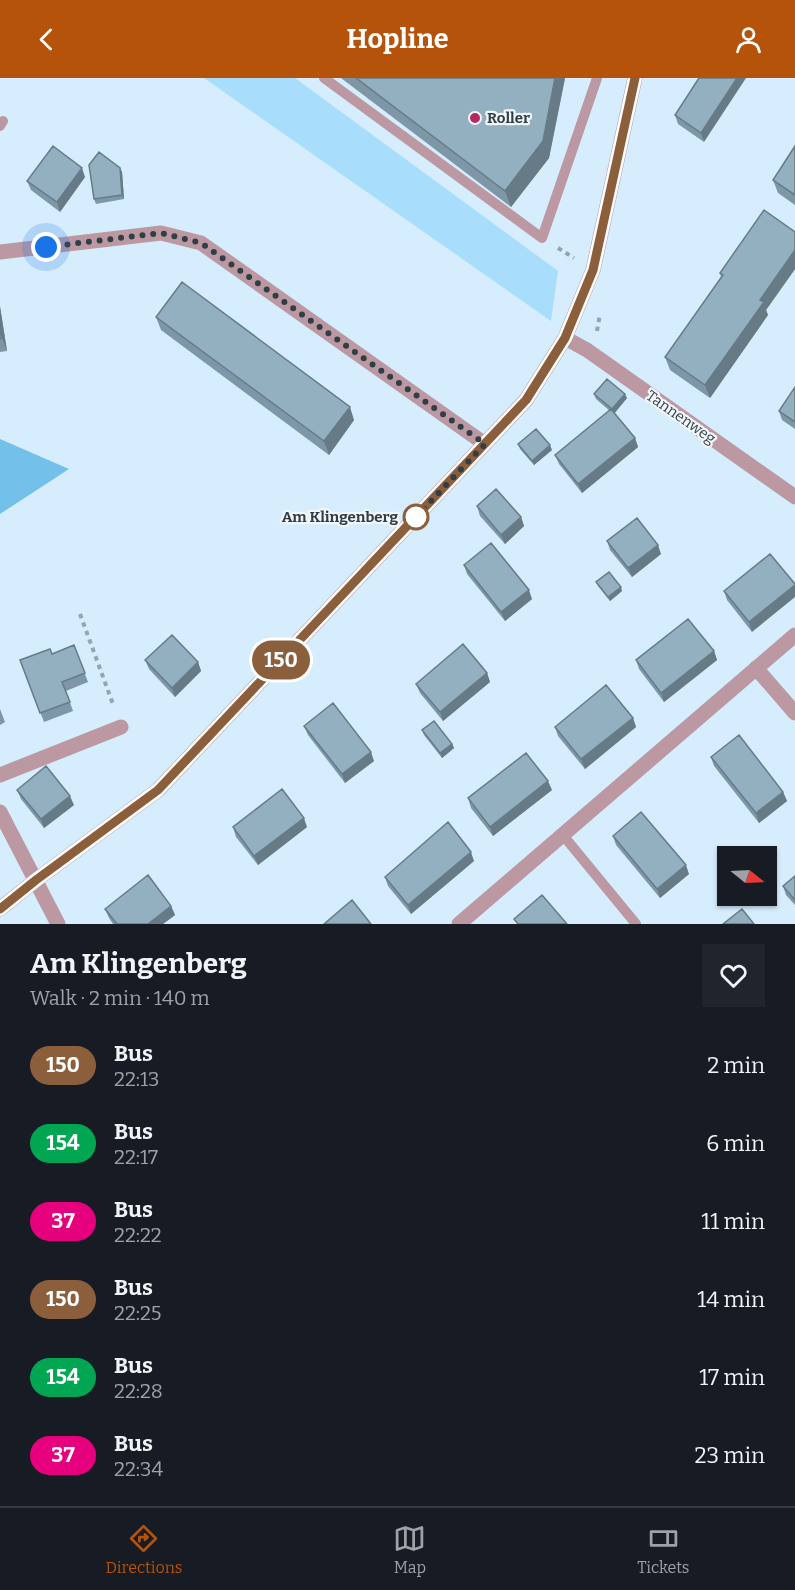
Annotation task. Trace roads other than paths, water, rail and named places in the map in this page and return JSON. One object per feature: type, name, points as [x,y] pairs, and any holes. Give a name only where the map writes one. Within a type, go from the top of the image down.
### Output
[{"type":"street","points":[[0,909],[39,886],[158,790],[526,400],[565,338],[593,270],[635,78]]},
{"type":"street","points":[[0,252],[161,233],[201,243],[485,444]]},
{"type":"street","name":"Tannenweg","points":[[565,338],[587,350],[795,497]]},
{"type":"street","points":[[459,924],[795,635]]},
{"type":"street","points":[[756,668],[795,713]]},
{"type":"street","points":[[0,775],[121,727]]},
{"type":"street","points":[[0,812],[58,924]]},
{"type":"lane","points":[[324,78],[542,238],[597,78]]},
{"type":"lane","points":[[562,834],[636,924]]},
{"type":"place","name":"Roller","points":[[475,118]]},
{"type":"place","name":"Am Klingenberg","points":[[416,517]]}]
